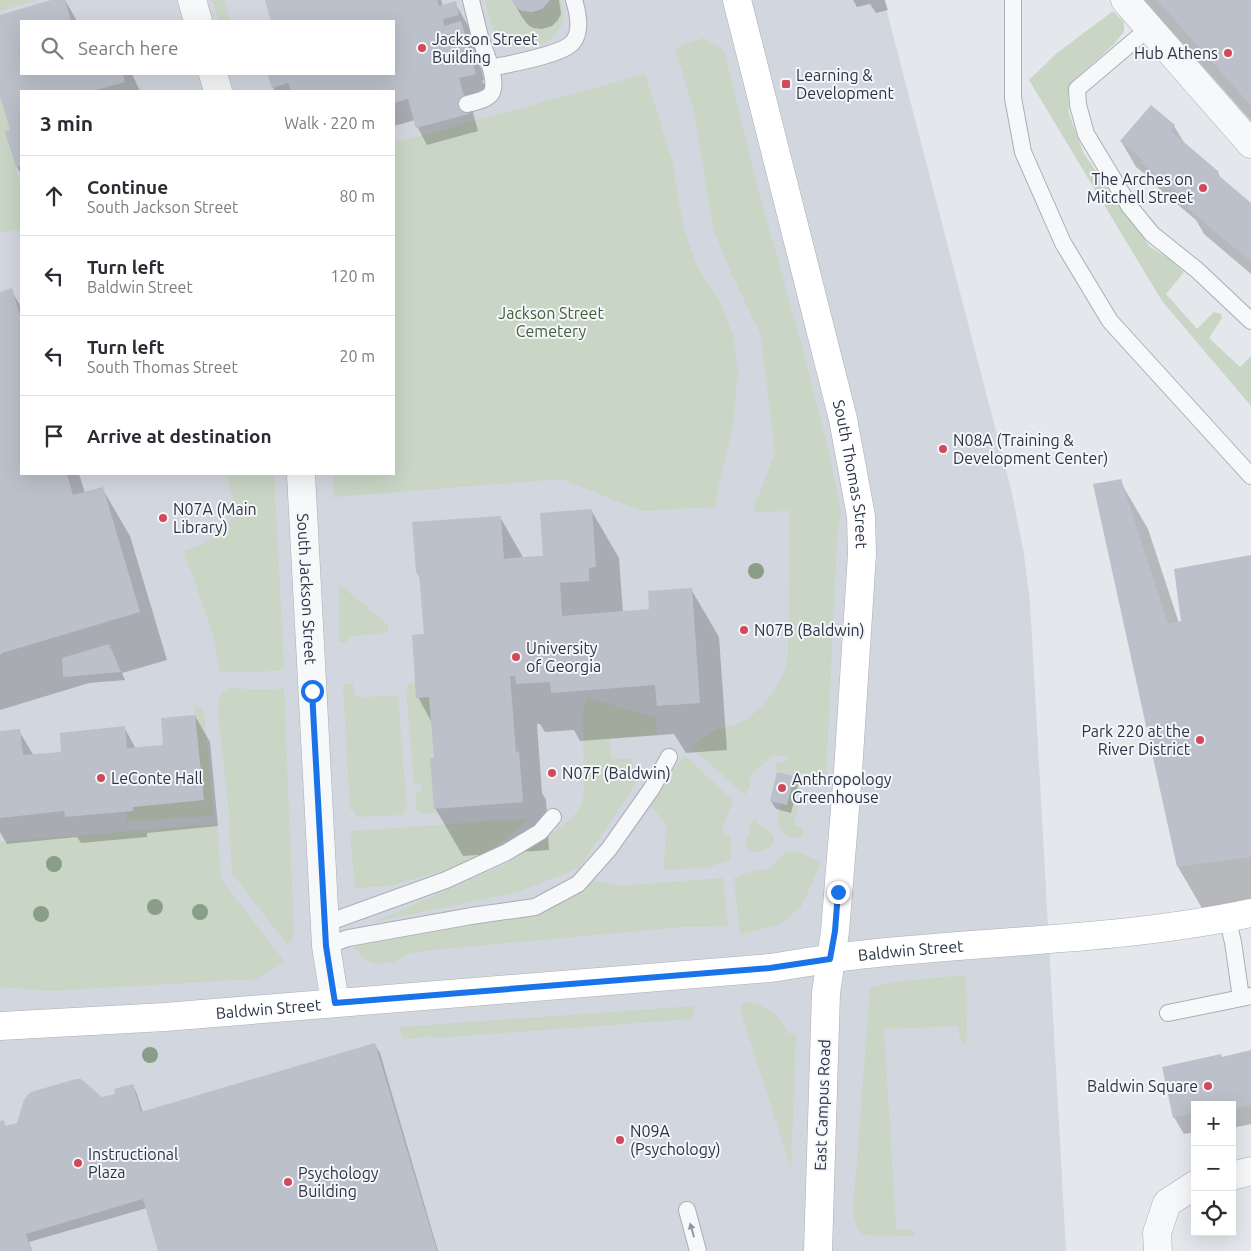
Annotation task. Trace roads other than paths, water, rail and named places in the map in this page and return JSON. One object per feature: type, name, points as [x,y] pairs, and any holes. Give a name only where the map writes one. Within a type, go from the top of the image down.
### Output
[{"type":"main road","name":"South Thomas Street","points":[[737,0],[843,419],[861,516],[862,554],[848,772],[835,931],[830,959]]},
{"type":"main road","name":"Baldwin Street","points":[[0,1026],[165,1017],[770,968],[868,954],[1130,932],[1239,915]]},
{"type":"main road","name":"East Campus Road","points":[[818,1251],[826,993],[830,959]]},
{"type":"street","points":[[192,0],[198,20]]},
{"type":"street","points":[[1125,0],[1251,144]]},
{"type":"street","points":[[213,75],[218,90]]},
{"type":"street","name":"South Jackson Street","points":[[301,475],[325,935],[335,1003]]},
{"type":"street","points":[[1236,1175],[1251,1171]]},
{"type":"street","points":[[1158,1251],[1157,1233],[1167,1202],[1191,1187]]},
{"type":"lane","points":[[466,104],[485,99],[492,94],[495,84],[480,37],[471,0]]},
{"type":"lane","points":[[491,68],[526,61],[565,49],[574,42],[578,21],[574,0]]},
{"type":"lane","points":[[1014,0],[1013,98],[1023,152],[1063,243],[1110,321],[1251,476]]},
{"type":"lane","points":[[1149,28],[1077,89],[1078,105],[1086,134],[1130,207],[1152,234],[1197,270],[1251,321]]},
{"type":"lane","points":[[325,935],[348,938],[534,907],[578,884],[609,849],[652,788],[669,757]]},
{"type":"lane","points":[[325,935],[508,852],[540,832],[553,817]]},
{"type":"lane","points":[[1168,1012],[1246,997],[1233,942],[1239,915]]},
{"type":"lane","points":[[687,1210],[698,1251]]},
{"type":"place","name":"Jackson Street Building","points":[[422,48]]},
{"type":"place","name":"Hub Athens","points":[[1228,53]]},
{"type":"place","name":"Learning & Development","points":[[786,84]]},
{"type":"place","name":"The Arches on Mitchell Street","points":[[1203,188]]},
{"type":"place","name":"N08A (Training & Development Center)","points":[[943,449]]},
{"type":"place","name":"N07A (Main Library)","points":[[163,518]]},
{"type":"place","name":"N07B (Baldwin)","points":[[744,630]]},
{"type":"place","name":"University of Georgia","points":[[516,657]]},
{"type":"place","name":"Park 220 at the River District","points":[[1200,740]]},
{"type":"place","name":"N07F (Baldwin)","points":[[552,773]]},
{"type":"place","name":"LeConte Hall","points":[[101,778]]},
{"type":"place","name":"Anthropology Greenhouse","points":[[782,788]]},
{"type":"place","name":"Baldwin Square","points":[[1208,1086]]},
{"type":"place","name":"N09A (Psychology)","points":[[620,1140]]},
{"type":"place","name":"Instructional Plaza","points":[[78,1163]]},
{"type":"place","name":"Psychology Building","points":[[288,1182]]},
{"type":"park label","name":"Jackson Street Cemetery","points":[[551,322]]}]
